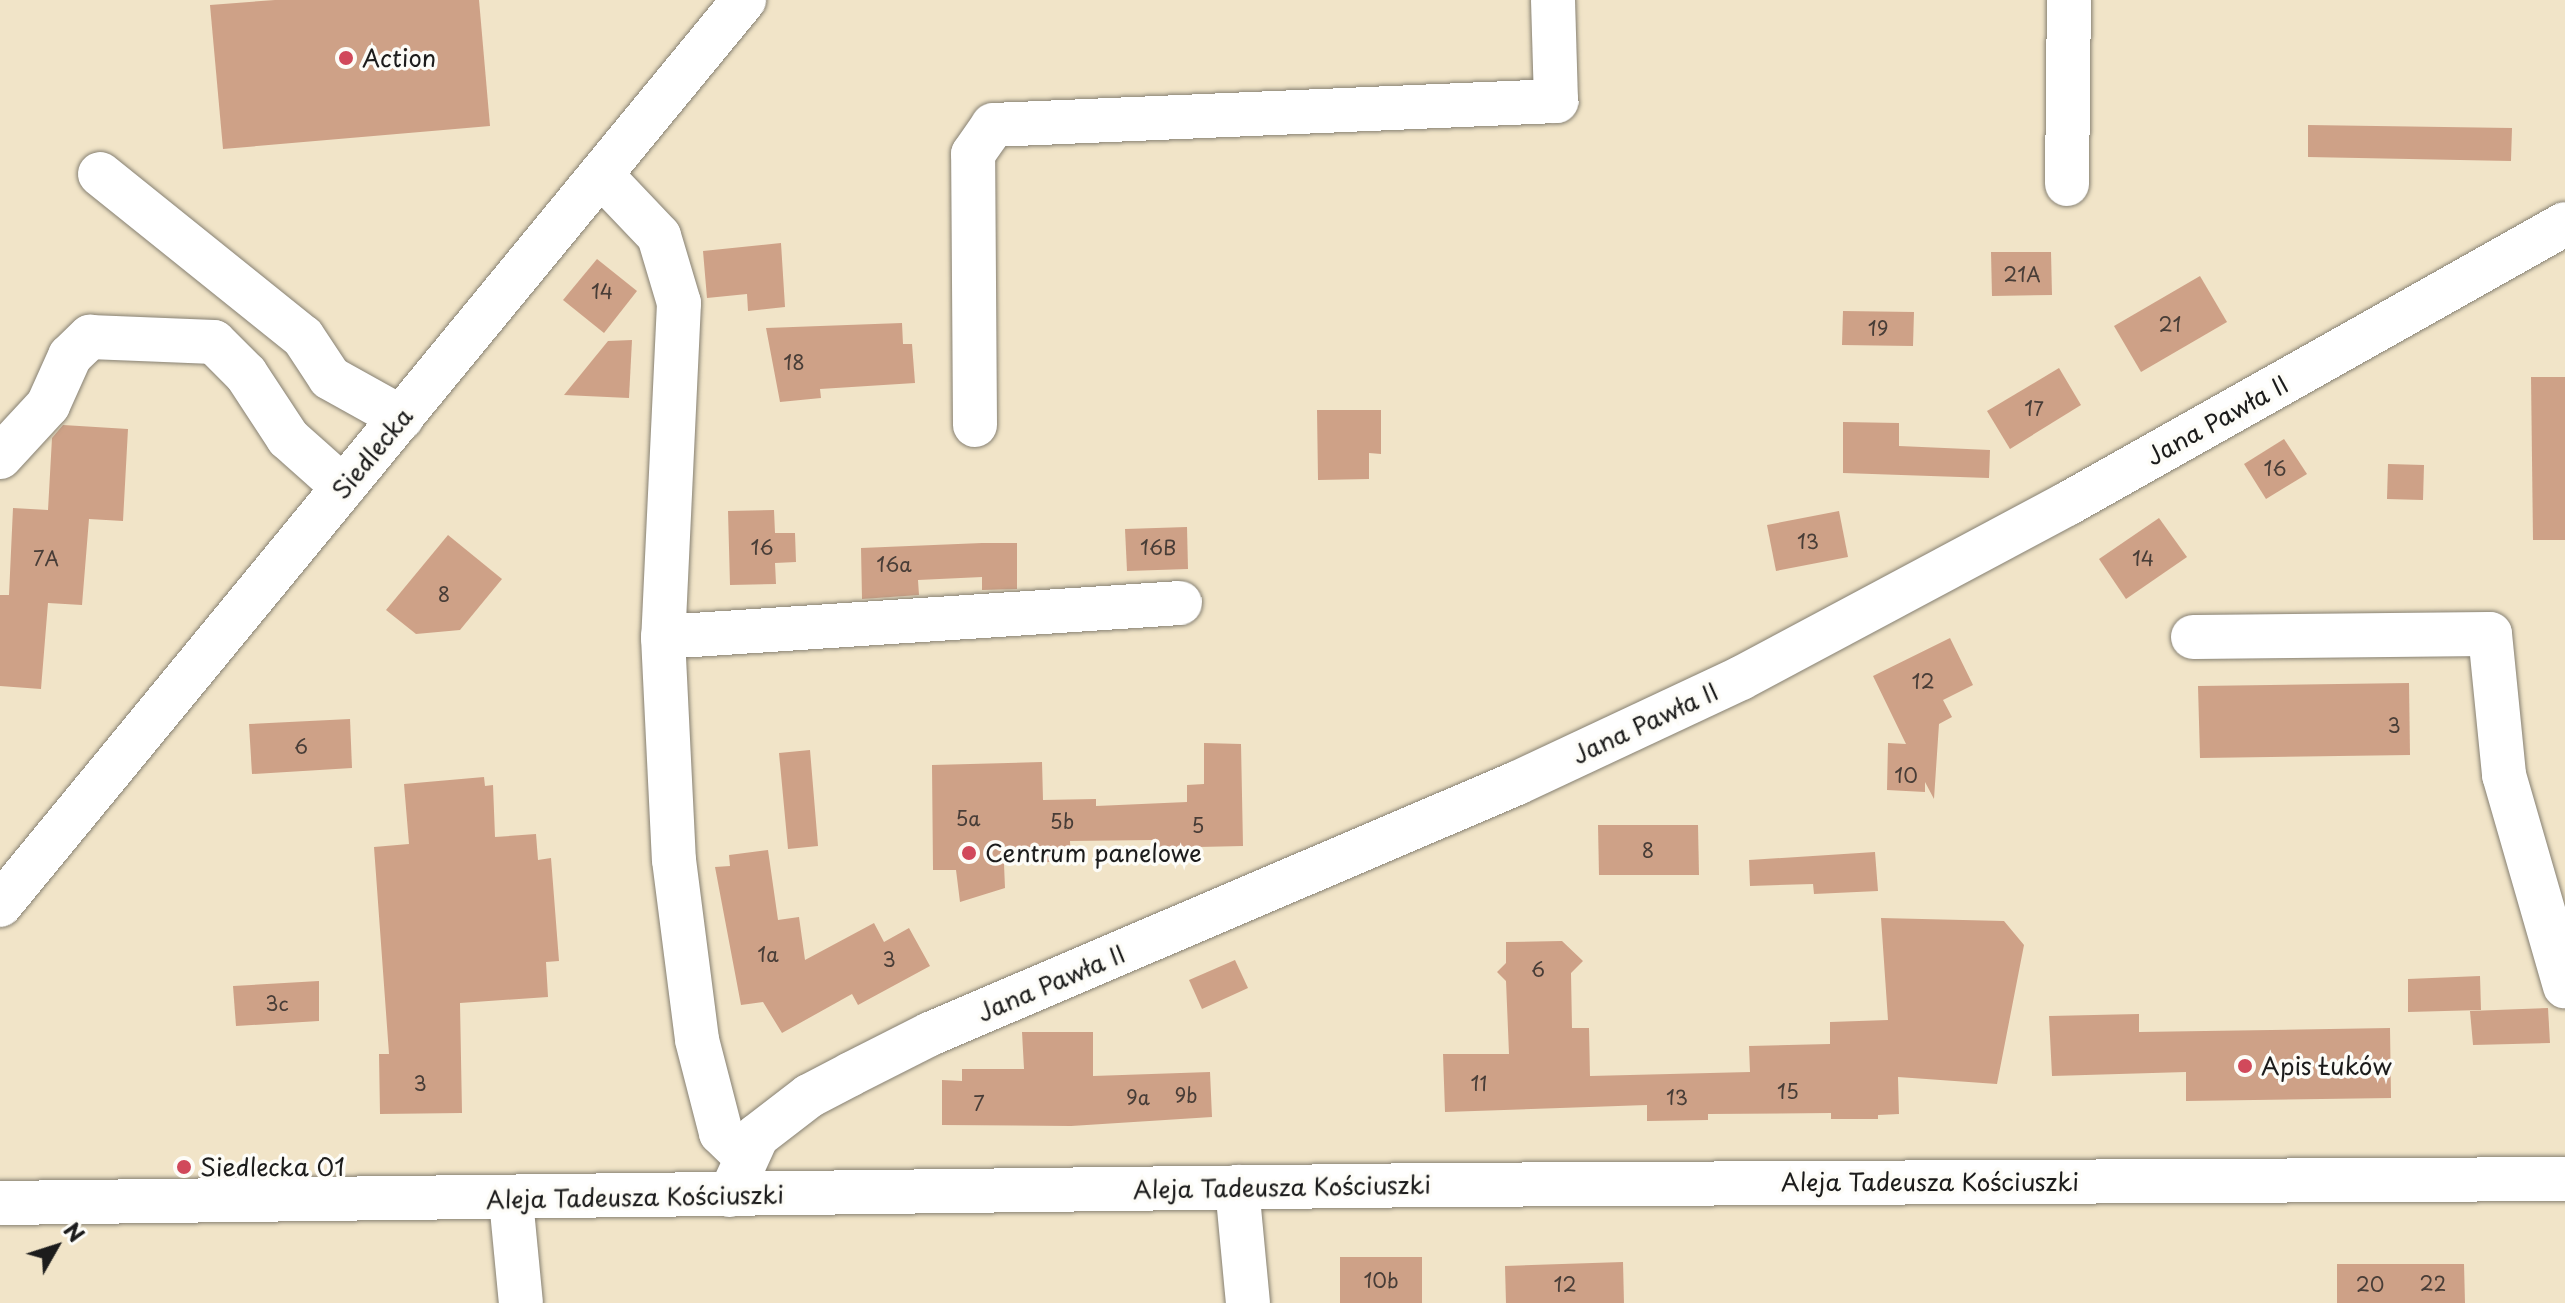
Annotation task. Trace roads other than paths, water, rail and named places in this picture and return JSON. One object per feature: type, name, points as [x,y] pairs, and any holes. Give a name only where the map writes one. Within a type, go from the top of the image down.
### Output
[{"type":"street","name":"Siedlecka","points":[[0,905],[744,0]]},
{"type":"street","points":[[975,425],[973,154],[993,125],[1556,101],[1553,0]]},
{"type":"street","points":[[2067,184],[2069,0]]},
{"type":"street","points":[[100,174],[303,337],[354,354],[402,418]]},
{"type":"street","points":[[601,175],[659,236],[679,303],[663,637],[674,860],[697,1040],[721,1133],[738,1176]]},
{"type":"street","name":"Jana Pawła II","points":[[738,1176],[757,1136],[809,1096],[930,1034],[1343,860],[1741,678],[2067,504],[2565,224]]},
{"type":"street","points":[[0,457],[48,405],[70,356],[90,337],[214,342],[246,374],[288,438],[343,487]]},
{"type":"street","points":[[663,637],[1180,603]]},
{"type":"street","points":[[2193,637],[2490,634],[2504,775],[2565,986]]},
{"type":"street","name":"Aleja Tadeusza Kościuszki","points":[[0,1203],[511,1200],[738,1176],[1237,1187],[2565,1179]]},
{"type":"street","points":[[1237,1187],[1248,1303]]},
{"type":"street","points":[[511,1200],[521,1303]]},
{"type":"place","name":"Action","points":[[346,58]]},
{"type":"place","name":"Centrum panelowe","points":[[969,853]]},
{"type":"place","name":"Apis Łuków","points":[[2245,1066]]},
{"type":"place","name":"Siedlecka 01","points":[[184,1167]]}]
